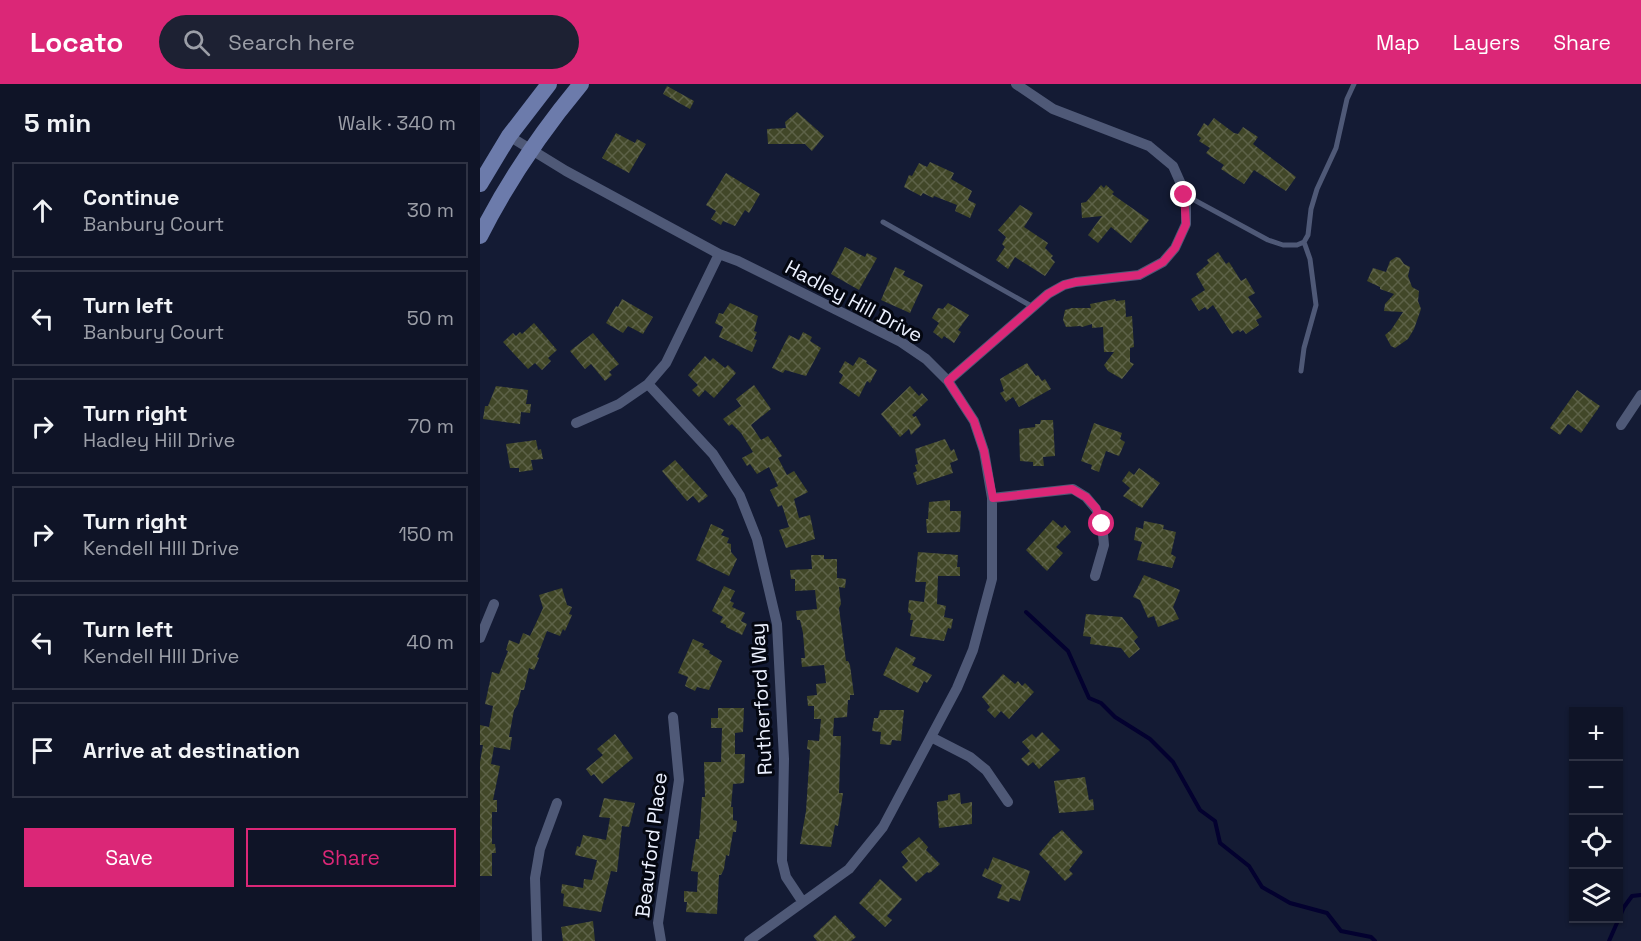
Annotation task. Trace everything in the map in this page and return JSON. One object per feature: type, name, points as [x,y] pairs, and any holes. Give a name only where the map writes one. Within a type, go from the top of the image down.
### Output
[{"type":"main road","points":[[480,184],[509,136],[549,84]]},
{"type":"main road","points":[[480,236],[497,202],[529,149],[581,84]]},
{"type":"street","points":[[948,381],[1048,294],[1064,285],[1139,275],[1163,262],[1175,248],[1186,224],[1184,195],[1173,166],[1149,146],[1053,109],[1016,84]]},
{"type":"street","name":"Hadley Hill Drive","points":[[509,136],[719,254],[738,261],[901,342],[926,359],[948,381],[974,421],[984,451],[993,498],[992,579],[974,650],[957,688],[883,827],[849,869],[749,941]]},
{"type":"street","points":[[576,423],[619,404],[648,384],[666,363],[719,254]]},
{"type":"street","name":"Rutherford Way","points":[[648,384],[713,454],[740,496],[757,539],[777,624],[784,759],[782,861],[786,877],[802,901]]},
{"type":"street","points":[[1621,425],[1641,395]]},
{"type":"street","points":[[993,498],[1072,489],[1086,497],[1096,508],[1102,524],[1104,545],[1095,576]]},
{"type":"street","points":[[480,638],[494,604]]},
{"type":"street","name":"Beauford Place","points":[[661,941],[658,923],[679,780],[673,717]]},
{"type":"street","points":[[932,737],[970,757],[986,770],[1008,802]]},
{"type":"street","points":[[537,941],[535,878],[540,849],[557,803]]},
{"type":"lane","points":[[1184,195],[1268,240],[1283,245],[1297,245],[1304,242],[1308,235],[1311,209],[1317,189],[1336,148],[1347,99],[1354,84]]},
{"type":"lane","points":[[883,222],[1033,307]]},
{"type":"lane","points":[[1301,371],[1304,348],[1316,305],[1310,259],[1304,242]]},
{"type":"building","points":[[667,86],[694,101],[690,109],[663,94]]},
{"type":"building","points":[[797,112],[824,136],[812,151],[805,144],[768,144],[767,129],[786,128],[785,122]]},
{"type":"building","points":[[1214,118],[1234,133],[1238,134],[1243,127],[1258,137],[1253,144],[1296,177],[1286,191],[1254,170],[1244,184],[1221,169],[1224,165],[1206,153],[1210,148],[1199,141],[1201,138],[1197,135],[1204,123],[1208,126]]},
{"type":"building","points":[[616,133],[635,143],[637,139],[646,144],[629,173],[602,158]]},
{"type":"building","points":[[930,162],[954,173],[951,179],[972,191],[968,200],[976,204],[970,218],[955,211],[957,205],[923,193],[921,196],[904,187],[909,175],[912,176],[919,163],[927,167]]},
{"type":"building","points":[[726,173],[760,194],[749,213],[745,210],[735,226],[723,221],[721,225],[711,219],[716,211],[706,205]]},
{"type":"building","points":[[1101,185],[1104,188],[1106,185],[1114,192],[1112,194],[1149,220],[1131,243],[1111,227],[1098,243],[1088,235],[1102,216],[1082,218],[1081,203],[1086,202]]},
{"type":"building","points":[[1020,205],[1033,213],[1024,227],[1048,243],[1045,248],[1053,256],[1051,258],[1055,262],[1045,276],[1015,257],[1008,269],[996,260],[1005,247],[1002,244],[1006,237],[998,230]]},
{"type":"building","points":[[845,247],[865,257],[867,253],[877,258],[859,290],[831,274]]},
{"type":"building","points":[[1218,252],[1226,264],[1229,262],[1241,281],[1246,278],[1255,293],[1248,297],[1262,317],[1256,320],[1259,325],[1246,334],[1243,330],[1240,332],[1238,330],[1232,334],[1213,305],[1207,310],[1205,307],[1199,311],[1191,299],[1205,290],[1196,274],[1209,263],[1207,260]]},
{"type":"building","points":[[1396,257],[1410,267],[1408,276],[1412,287],[1419,291],[1418,301],[1421,309],[1408,339],[1395,348],[1391,346],[1385,335],[1403,312],[1384,311],[1385,304],[1394,294],[1367,281],[1373,268],[1386,272],[1390,261]]},
{"type":"building","points":[[895,267],[905,271],[903,275],[923,285],[910,313],[881,300]]},
{"type":"building","points":[[622,299],[653,317],[643,334],[628,326],[623,333],[606,323]]},
{"type":"building","points":[[1115,299],[1116,301],[1125,300],[1126,317],[1132,316],[1134,347],[1130,348],[1130,362],[1134,364],[1122,379],[1108,371],[1104,365],[1114,352],[1104,352],[1103,327],[1092,328],[1092,324],[1082,327],[1066,327],[1063,320],[1065,310],[1091,308],[1090,304]]},
{"type":"building","points":[[730,303],[758,316],[754,331],[757,332],[754,339],[757,340],[752,352],[719,337],[723,327],[715,323],[719,313],[723,314]]},
{"type":"building","points":[[948,303],[969,315],[958,330],[961,332],[954,343],[944,336],[942,339],[933,332],[939,323],[932,318],[938,308],[943,309]]},
{"type":"building","points":[[534,323],[557,350],[548,358],[551,361],[542,370],[535,363],[528,369],[503,342],[513,333],[516,336],[520,332],[522,334]]},
{"type":"building","points":[[803,332],[812,337],[810,341],[821,348],[806,376],[785,370],[783,373],[772,368],[789,335],[799,340]]},
{"type":"building","points":[[593,333],[619,364],[609,372],[612,375],[605,381],[591,364],[585,369],[570,351]]},
{"type":"building","points":[[705,356],[710,361],[713,358],[725,368],[728,365],[736,373],[714,398],[705,390],[699,397],[692,390],[698,385],[688,375]]},
{"type":"building","points":[[859,357],[877,370],[870,383],[867,381],[859,397],[839,383],[843,375],[839,372],[845,361],[853,366]]},
{"type":"building","points":[[1027,363],[1036,376],[1038,375],[1042,381],[1045,379],[1051,389],[1019,407],[1013,397],[1006,402],[1000,393],[1004,391],[1000,379]]},
{"type":"building","points":[[754,385],[771,409],[751,425],[761,440],[768,436],[782,456],[778,458],[787,475],[794,471],[808,492],[794,499],[799,518],[810,515],[815,539],[786,548],[779,530],[789,527],[782,505],[778,507],[770,490],[778,486],[769,467],[757,474],[750,464],[747,466],[742,458],[753,452],[741,433],[732,424],[729,426],[723,419],[741,406],[736,399]]},
{"type":"building","points":[[496,386],[528,390],[526,404],[531,404],[530,413],[521,412],[520,424],[483,419],[485,406],[488,406]]},
{"type":"building","points":[[910,386],[919,396],[922,393],[928,400],[912,415],[916,416],[921,425],[911,435],[909,429],[900,437],[881,414]]},
{"type":"building","points":[[1577,390],[1600,406],[1581,433],[1568,424],[1560,435],[1550,428]]},
{"type":"building","points":[[1041,420],[1053,420],[1055,456],[1043,457],[1044,466],[1033,466],[1033,462],[1020,461],[1019,429],[1035,427],[1035,424],[1040,424]]},
{"type":"building","points":[[1094,423],[1122,433],[1120,439],[1125,442],[1119,456],[1106,451],[1099,472],[1091,469],[1092,465],[1081,461]]},
{"type":"building","points":[[945,439],[951,451],[954,449],[958,460],[950,463],[953,473],[917,485],[913,473],[917,471],[915,465],[918,464],[915,449]]},
{"type":"building","points":[[536,440],[543,459],[531,460],[533,470],[519,472],[519,468],[510,468],[506,444]]},
{"type":"building","points":[[675,460],[708,496],[699,503],[693,496],[687,501],[662,471]]},
{"type":"building","points":[[1139,468],[1160,483],[1142,508],[1123,496],[1130,488],[1122,481],[1129,471],[1134,475]]},
{"type":"building","points":[[950,500],[950,511],[961,511],[960,532],[927,533],[926,519],[928,519],[929,502]]},
{"type":"building","points":[[1053,520],[1062,528],[1065,525],[1071,532],[1056,547],[1063,553],[1047,571],[1026,550]]},
{"type":"building","points":[[1144,521],[1164,525],[1163,529],[1176,532],[1171,554],[1176,557],[1172,568],[1137,560],[1142,542],[1134,540],[1136,527],[1143,529]]},
{"type":"building","points":[[711,524],[724,530],[721,535],[729,538],[727,543],[731,544],[731,552],[737,559],[729,576],[696,560]]},
{"type":"building","points":[[918,552],[958,555],[957,567],[960,567],[960,576],[938,576],[937,604],[946,606],[944,617],[953,619],[951,629],[948,628],[944,641],[910,636],[913,620],[910,620],[911,614],[908,612],[909,600],[924,602],[926,582],[915,582]]},
{"type":"building","points":[[811,555],[824,555],[824,559],[837,559],[837,578],[846,579],[845,588],[839,587],[841,604],[839,608],[846,661],[850,665],[854,695],[850,695],[850,700],[848,700],[847,717],[834,718],[833,736],[841,736],[839,793],[843,793],[838,826],[835,825],[831,847],[800,844],[806,811],[810,750],[807,749],[808,740],[819,741],[821,719],[814,719],[814,706],[808,706],[807,696],[817,695],[816,684],[826,683],[824,665],[802,667],[801,658],[805,658],[803,633],[796,611],[817,609],[815,590],[795,591],[795,579],[791,579],[790,570],[812,569]]},
{"type":"building","points":[[1144,575],[1180,590],[1173,607],[1179,619],[1158,627],[1154,616],[1148,618],[1140,600],[1133,597]]},
{"type":"building","points":[[724,586],[735,591],[730,601],[734,603],[732,607],[745,613],[741,621],[747,624],[742,635],[726,627],[720,622],[723,617],[712,611]]},
{"type":"building","points":[[562,588],[567,605],[572,607],[569,614],[572,615],[565,631],[563,629],[560,636],[547,631],[534,670],[529,668],[524,690],[521,690],[514,710],[509,737],[512,737],[510,750],[494,747],[491,764],[500,766],[493,800],[497,800],[497,812],[492,812],[492,844],[495,844],[496,853],[492,853],[492,876],[480,876],[480,762],[483,745],[480,745],[480,725],[489,727],[493,706],[485,704],[492,672],[499,674],[508,651],[506,650],[509,640],[519,644],[523,633],[530,636],[543,608],[539,595]]},
{"type":"building","points":[[1086,614],[1122,617],[1138,637],[1134,641],[1140,649],[1129,658],[1121,648],[1090,644],[1091,637],[1083,636]]},
{"type":"building","points":[[693,639],[704,644],[702,647],[722,661],[709,690],[697,687],[695,691],[685,686],[688,677],[678,673]]},
{"type":"building","points":[[896,647],[916,658],[912,665],[932,675],[927,683],[924,681],[918,693],[883,675]]},
{"type":"building","points":[[1003,674],[1015,684],[1018,681],[1022,686],[1025,683],[1034,692],[1009,719],[1001,711],[995,718],[987,710],[990,707],[982,697]]},
{"type":"building","points":[[718,708],[744,708],[743,732],[735,733],[735,754],[745,754],[744,783],[733,784],[731,807],[733,807],[733,820],[737,821],[736,832],[733,832],[729,856],[726,855],[724,869],[719,875],[717,914],[686,912],[687,902],[684,902],[684,891],[697,892],[698,872],[691,871],[696,839],[699,839],[702,797],[705,797],[704,762],[721,762],[722,728],[711,728],[711,718],[718,718]]},
{"type":"building","points":[[880,710],[904,710],[901,741],[892,740],[891,745],[880,744],[881,732],[872,731],[874,718],[878,718]]},
{"type":"building","points":[[1042,732],[1060,750],[1039,769],[1033,762],[1028,766],[1021,759],[1030,751],[1022,742],[1032,734],[1036,738]]},
{"type":"building","points":[[615,734],[633,758],[602,784],[594,774],[591,776],[586,769],[603,755],[597,749]]},
{"type":"building","points":[[1085,777],[1089,800],[1093,799],[1094,810],[1059,813],[1054,781]]},
{"type":"building","points":[[960,793],[961,804],[972,802],[972,824],[939,828],[937,802],[948,800],[948,795]]},
{"type":"building","points":[[604,798],[635,803],[629,827],[622,826],[617,872],[611,871],[601,912],[563,906],[562,884],[583,888],[584,879],[592,880],[597,860],[575,855],[583,835],[606,840],[610,818],[599,817]]},
{"type":"building","points":[[1062,830],[1083,852],[1069,870],[1073,874],[1065,881],[1039,854]]},
{"type":"building","points":[[919,837],[928,847],[926,850],[940,864],[916,882],[902,867],[908,861],[901,852]]},
{"type":"building","points":[[993,857],[1030,871],[1020,901],[1010,898],[1009,902],[997,898],[1002,885],[982,876],[985,868],[988,870]]},
{"type":"building","points":[[880,879],[902,899],[887,916],[892,920],[885,927],[859,903]]},
{"type":"building","points":[[835,915],[856,937],[851,941],[817,941],[813,936]]},
{"type":"building","points":[[593,921],[595,941],[563,941],[561,927]]},
{"type":"waterway","points":[[1026,612],[1068,651],[1089,698],[1101,703],[1115,717],[1150,739],[1173,762],[1200,810],[1215,821],[1220,843],[1249,866],[1262,887],[1290,903],[1327,913],[1341,931],[1371,937],[1375,941]]},
{"type":"waterway","points":[[1609,941],[1624,907],[1632,896],[1641,895]]},
{"type":"route","points":[[1102,524],[1096,508],[1086,497],[1072,489],[993,498],[984,451],[974,421],[948,381],[1048,294],[1064,285],[1139,275],[1163,262],[1175,248],[1186,224],[1184,195]]}]
